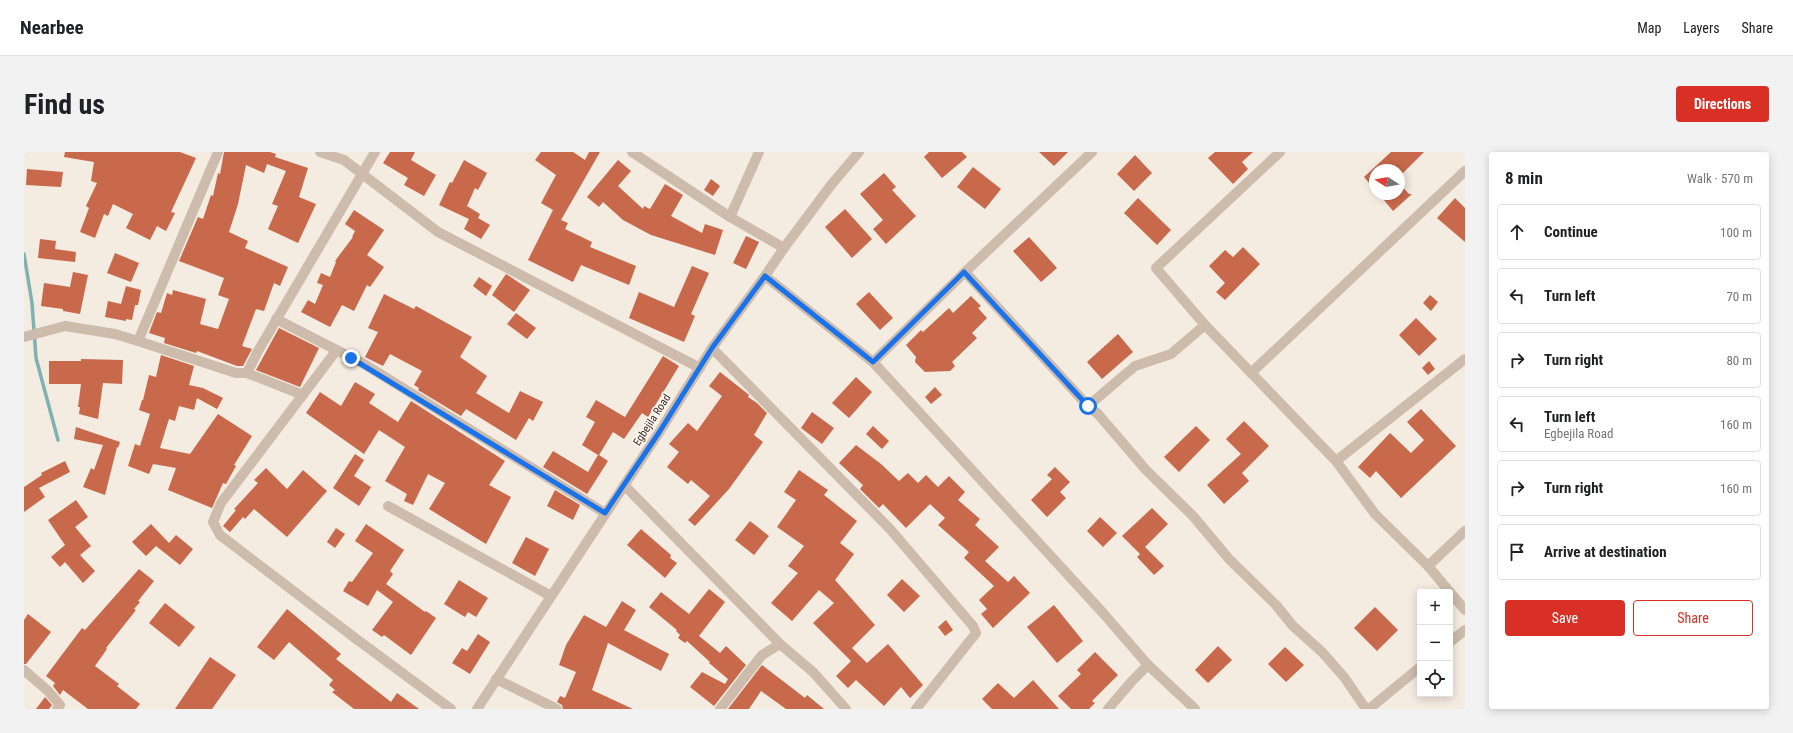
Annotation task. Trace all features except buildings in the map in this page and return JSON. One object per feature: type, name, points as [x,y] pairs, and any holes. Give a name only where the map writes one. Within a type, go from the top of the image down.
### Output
[{"type":"street","points":[[138,341],[218,152]]},
{"type":"street","points":[[320,152],[341,156],[361,174],[438,232],[700,368]]},
{"type":"street","points":[[247,373],[276,319],[375,152]]},
{"type":"street","points":[[632,152],[730,217],[784,248]]},
{"type":"street","points":[[730,217],[759,152]]},
{"type":"street","name":"Egbejila Road","points":[[477,709],[712,348],[831,185],[859,152]]},
{"type":"street","points":[[873,362],[964,272],[1092,152]]},
{"type":"street","points":[[1280,152],[1156,268],[1205,325],[1336,461],[1375,514],[1428,566],[1465,610]]},
{"type":"street","points":[[1251,373],[1465,171]]},
{"type":"street","points":[[964,272],[1088,406],[1098,414],[1146,470],[1192,516],[1229,559],[1276,605],[1293,626],[1322,652],[1344,677],[1368,709],[1417,669]]},
{"type":"street","points":[[765,276],[873,362],[1103,613],[1148,665],[1195,709]]},
{"type":"street","points":[[276,319],[370,368],[605,513]]},
{"type":"street","points":[[1088,406],[1135,366],[1171,354],[1205,325]]},
{"type":"street","points":[[24,337],[65,326],[115,334],[236,373],[247,373],[303,395]]},
{"type":"street","points":[[712,348],[890,529],[973,626],[976,633],[916,709]]},
{"type":"street","points":[[336,351],[221,503],[213,522],[220,535],[451,709]]},
{"type":"street","points":[[1336,461],[1465,360]]},
{"type":"street","points":[[624,485],[780,644],[813,672],[846,709]]},
{"type":"street","points":[[388,506],[551,596]]},
{"type":"street","points":[[1428,566],[1465,531]]},
{"type":"street","points":[[1453,640],[1465,630]]},
{"type":"street","points":[[720,709],[762,655],[780,644]]},
{"type":"street","points":[[1108,709],[1148,665]]},
{"type":"street","points":[[24,670],[48,691],[60,708]]},
{"type":"street","points":[[496,679],[557,709]]},
{"type":"waterway","points":[[24,254],[32,303],[36,358],[58,440]]},
{"type":"route","points":[[351,358],[364,364],[487,439],[605,513],[660,431],[712,348],[765,276],[873,362],[964,272],[1088,406]]}]
